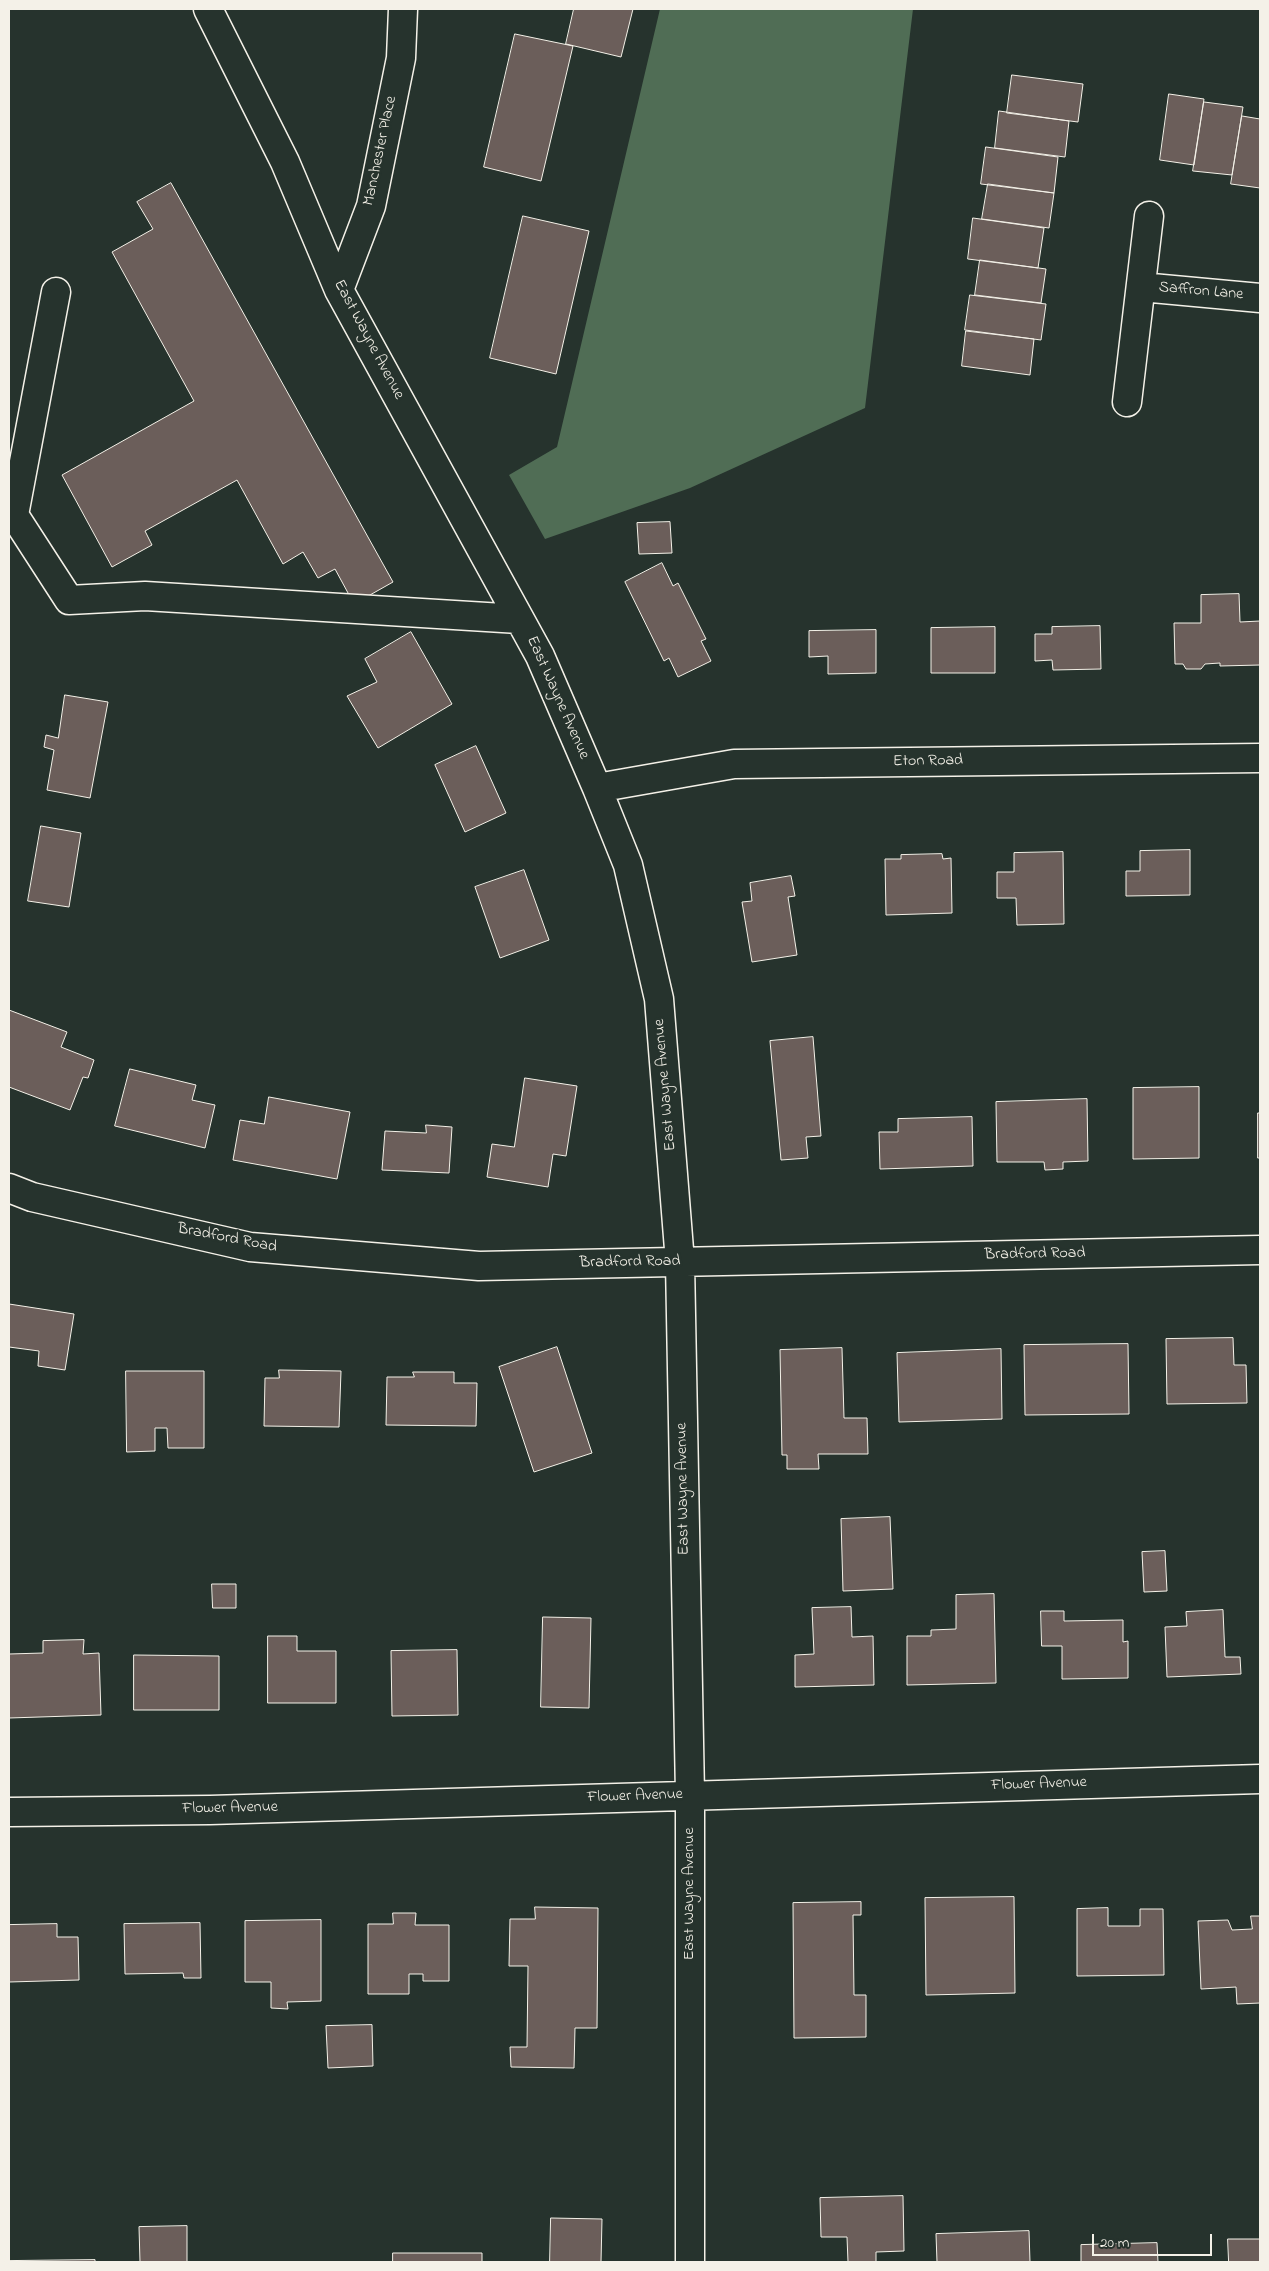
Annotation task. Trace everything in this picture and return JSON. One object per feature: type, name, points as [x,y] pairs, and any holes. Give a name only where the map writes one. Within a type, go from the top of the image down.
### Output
[{"type":"street","name":"East Wayne Avenue","points":[[208,9],[285,162],[339,290],[540,656],[628,865],[659,999],[680,1262],[690,1795],[690,2262]]},
{"type":"street","name":"Manchester Place","points":[[339,290],[371,206],[400,58],[403,9]]},
{"type":"street","name":"Saffron Lane","points":[[1127,402],[1149,216]]},
{"type":"street","name":"Saffron Lane","points":[[1141,287],[1260,298]]},
{"type":"street","points":[[56,292],[14,515],[69,600],[145,596],[520,618]]},
{"type":"street","name":"Eton Road","points":[[597,788],[734,764],[1260,758]]},
{"type":"street","name":"Bradford Road","points":[[9,1188],[32,1197],[250,1247],[479,1266],[1260,1250]]},
{"type":"street","name":"Flower Avenue","points":[[9,1812],[210,1810],[1260,1779]]},
{"type":"green space","points":[[660,9],[913,9],[865,408],[690,488],[545,539],[509,475],[557,447]]},
{"type":"building","points":[[574,9],[633,9],[621,57],[566,44]]},
{"type":"building","points":[[515,34],[573,46],[541,181],[484,167]]},
{"type":"building","points":[[1012,75],[1083,84],[1078,122],[1007,113]]},
{"type":"building","points":[[1169,94],[1204,99],[1194,165],[1160,160]]},
{"type":"building","points":[[1204,102],[1243,107],[1232,175],[1193,171]]},
{"type":"building","points":[[999,111],[1069,121],[1065,157],[995,148]]},
{"type":"building","points":[[1242,116],[1260,119],[1260,188],[1231,184]]},
{"type":"building","points":[[986,147],[1058,157],[1054,193],[981,184]]},
{"type":"building","points":[[171,183],[393,582],[354,604],[335,569],[318,578],[303,552],[283,564],[237,480],[145,531],[152,545],[112,567],[62,475],[194,401],[112,252],[153,229],[137,202]]},
{"type":"building","points":[[988,184],[1054,193],[1049,228],[982,219]]},
{"type":"building","points":[[523,216],[589,231],[556,374],[490,358]]},
{"type":"building","points":[[973,218],[1044,228],[1038,268],[968,259]]},
{"type":"building","points":[[980,260],[1046,269],[1041,303],[975,295]]},
{"type":"building","points":[[970,295],[1046,304],[1041,340],[965,330]]},
{"type":"building","points":[[966,331],[1034,339],[1030,375],[962,366]]},
{"type":"building","points":[[670,522],[672,553],[639,554],[637,523]]},
{"type":"building","points":[[662,563],[673,586],[678,583],[706,639],[701,641],[711,661],[678,677],[669,658],[664,661],[625,582]]},
{"type":"building","points":[[1239,594],[1240,622],[1260,621],[1260,665],[1220,666],[1220,663],[1205,664],[1201,669],[1186,669],[1183,664],[1175,664],[1174,623],[1201,623],[1201,595]]},
{"type":"building","points":[[1100,626],[1101,669],[1053,670],[1052,660],[1035,661],[1035,634],[1052,634],[1052,627]]},
{"type":"building","points":[[995,627],[995,673],[931,673],[931,628]]},
{"type":"building","points":[[876,630],[876,673],[828,674],[828,656],[809,657],[809,631]]},
{"type":"building","points":[[411,632],[452,704],[378,748],[347,696],[377,682],[365,659]]},
{"type":"building","points":[[65,695],[108,702],[90,798],[47,790],[54,750],[44,747],[46,735],[58,738]]},
{"type":"building","points":[[476,746],[506,813],[465,832],[435,765]]},
{"type":"building","points":[[41,826],[81,833],[69,907],[28,901]]},
{"type":"building","points":[[1190,850],[1190,895],[1126,896],[1126,871],[1140,871],[1140,851]]},
{"type":"building","points":[[1063,852],[1064,924],[1017,925],[1016,898],[997,898],[997,872],[1014,872],[1014,853]]},
{"type":"building","points":[[942,854],[943,859],[951,858],[952,913],[886,915],[885,859],[901,859],[901,855]]},
{"type":"building","points":[[524,870],[549,940],[500,958],[475,887]]},
{"type":"building","points":[[791,876],[795,896],[788,897],[797,955],[752,962],[742,902],[752,901],[750,883]]},
{"type":"building","points":[[9,1010],[67,1032],[61,1047],[94,1060],[88,1078],[83,1077],[70,1110],[9,1087]]},
{"type":"building","points":[[813,1037],[821,1136],[806,1137],[808,1158],[781,1160],[770,1041]]},
{"type":"building","points":[[130,1069],[196,1085],[192,1100],[215,1105],[205,1148],[115,1126]]},
{"type":"building","points":[[525,1078],[577,1086],[566,1156],[553,1154],[548,1187],[487,1177],[492,1144],[514,1147]]},
{"type":"building","points":[[1199,1087],[1199,1158],[1133,1159],[1133,1088]]},
{"type":"building","points":[[269,1097],[350,1112],[337,1179],[233,1160],[240,1120],[264,1124]]},
{"type":"building","points":[[1087,1099],[1088,1161],[1063,1162],[1063,1169],[1045,1170],[1044,1162],[997,1162],[996,1102]]},
{"type":"building","points":[[1258,1113],[1260,1113],[1260,1158],[1258,1158]]},
{"type":"building","points":[[972,1117],[973,1166],[880,1169],[879,1132],[898,1132],[898,1119]]},
{"type":"building","points":[[426,1125],[452,1127],[449,1173],[382,1170],[385,1131],[426,1133]]},
{"type":"building","points":[[9,1304],[74,1314],[65,1370],[38,1366],[39,1351],[9,1347]]},
{"type":"building","points":[[1233,1338],[1234,1365],[1246,1365],[1247,1403],[1167,1404],[1166,1339]]},
{"type":"building","points":[[1128,1344],[1129,1414],[1025,1415],[1024,1345]]},
{"type":"building","points":[[557,1347],[592,1453],[534,1472],[499,1367]]},
{"type":"building","points":[[842,1348],[844,1418],[867,1418],[868,1454],[818,1454],[819,1469],[787,1469],[787,1455],[782,1455],[780,1350]]},
{"type":"building","points":[[1001,1349],[1002,1419],[899,1422],[897,1353]]},
{"type":"building","points":[[279,1370],[341,1371],[339,1427],[264,1426],[265,1378],[279,1378]]},
{"type":"building","points":[[126,1371],[204,1371],[204,1448],[168,1448],[167,1428],[155,1428],[155,1451],[127,1452]]},
{"type":"building","points":[[413,1372],[454,1372],[454,1383],[477,1383],[476,1426],[386,1425],[387,1377],[414,1377]]},
{"type":"building","points":[[890,1517],[893,1589],[843,1591],[841,1519]]},
{"type":"building","points":[[1165,1551],[1167,1591],[1144,1592],[1142,1552]]},
{"type":"building","points":[[212,1584],[236,1584],[236,1608],[213,1608]]},
{"type":"building","points":[[994,1594],[996,1683],[907,1685],[907,1636],[931,1636],[931,1630],[956,1629],[956,1595]]},
{"type":"building","points":[[851,1607],[852,1637],[873,1636],[874,1685],[795,1687],[795,1655],[814,1654],[812,1608]]},
{"type":"building","points":[[1223,1610],[1225,1657],[1240,1657],[1241,1674],[1167,1677],[1165,1627],[1187,1626],[1186,1612]]},
{"type":"building","points":[[1041,1611],[1064,1611],[1064,1621],[1123,1620],[1123,1642],[1128,1641],[1128,1678],[1062,1679],[1062,1646],[1042,1646]]},
{"type":"building","points":[[543,1617],[591,1618],[589,1708],[541,1707]]},
{"type":"building","points":[[268,1636],[297,1636],[297,1651],[336,1651],[336,1703],[268,1703]]},
{"type":"building","points":[[84,1640],[83,1654],[99,1653],[101,1715],[9,1718],[9,1654],[43,1653],[43,1641]]},
{"type":"building","points":[[457,1650],[458,1715],[392,1716],[391,1651]]},
{"type":"building","points":[[134,1655],[219,1656],[219,1710],[134,1710]]},
{"type":"building","points":[[1014,1897],[1015,1993],[926,1995],[925,1898]]},
{"type":"building","points":[[861,1902],[861,1915],[853,1915],[854,1995],[866,1995],[866,2037],[794,2038],[793,1903]]},
{"type":"building","points":[[535,1907],[598,1908],[597,2028],[575,2028],[574,2068],[511,2067],[510,2047],[527,2047],[528,1966],[509,1966],[510,1919],[535,1919]]},
{"type":"building","points":[[1108,1908],[1108,1926],[1140,1926],[1140,1909],[1163,1909],[1164,1975],[1077,1976],[1077,1909]]},
{"type":"building","points":[[393,1913],[416,1913],[415,1925],[449,1925],[449,1981],[423,1981],[423,1974],[409,1974],[409,1994],[368,1994],[368,1924],[393,1924]]},
{"type":"building","points":[[1251,1916],[1260,1916],[1260,2003],[1237,2004],[1236,1987],[1201,1989],[1198,1921],[1228,1920],[1232,1930],[1252,1929]]},
{"type":"building","points":[[321,1920],[321,2001],[287,2002],[288,2009],[271,2008],[271,1982],[245,1982],[245,1921]]},
{"type":"building","points":[[200,1923],[201,1978],[184,1978],[183,1973],[125,1974],[124,1924]]},
{"type":"building","points":[[57,1924],[57,1937],[78,1937],[79,1980],[9,1982],[9,1925]]},
{"type":"building","points":[[372,2025],[373,2066],[328,2068],[326,2026]]},
{"type":"building","points":[[903,2196],[904,2251],[876,2252],[876,2262],[848,2262],[847,2237],[821,2237],[820,2198]]},
{"type":"building","points":[[551,2218],[602,2219],[601,2262],[550,2262]]},
{"type":"building","points":[[187,2226],[187,2262],[140,2262],[139,2227]]},
{"type":"building","points":[[1029,2231],[1030,2262],[937,2262],[936,2234]]},
{"type":"building","points":[[1228,2239],[1260,2239],[1260,2262],[1229,2262]]},
{"type":"building","points":[[1157,2243],[1158,2262],[1081,2262],[1081,2245]]},
{"type":"building","points":[[393,2253],[482,2253],[482,2262],[393,2262]]},
{"type":"building","points":[[95,2260],[95,2262],[9,2262],[9,2261]]}]
